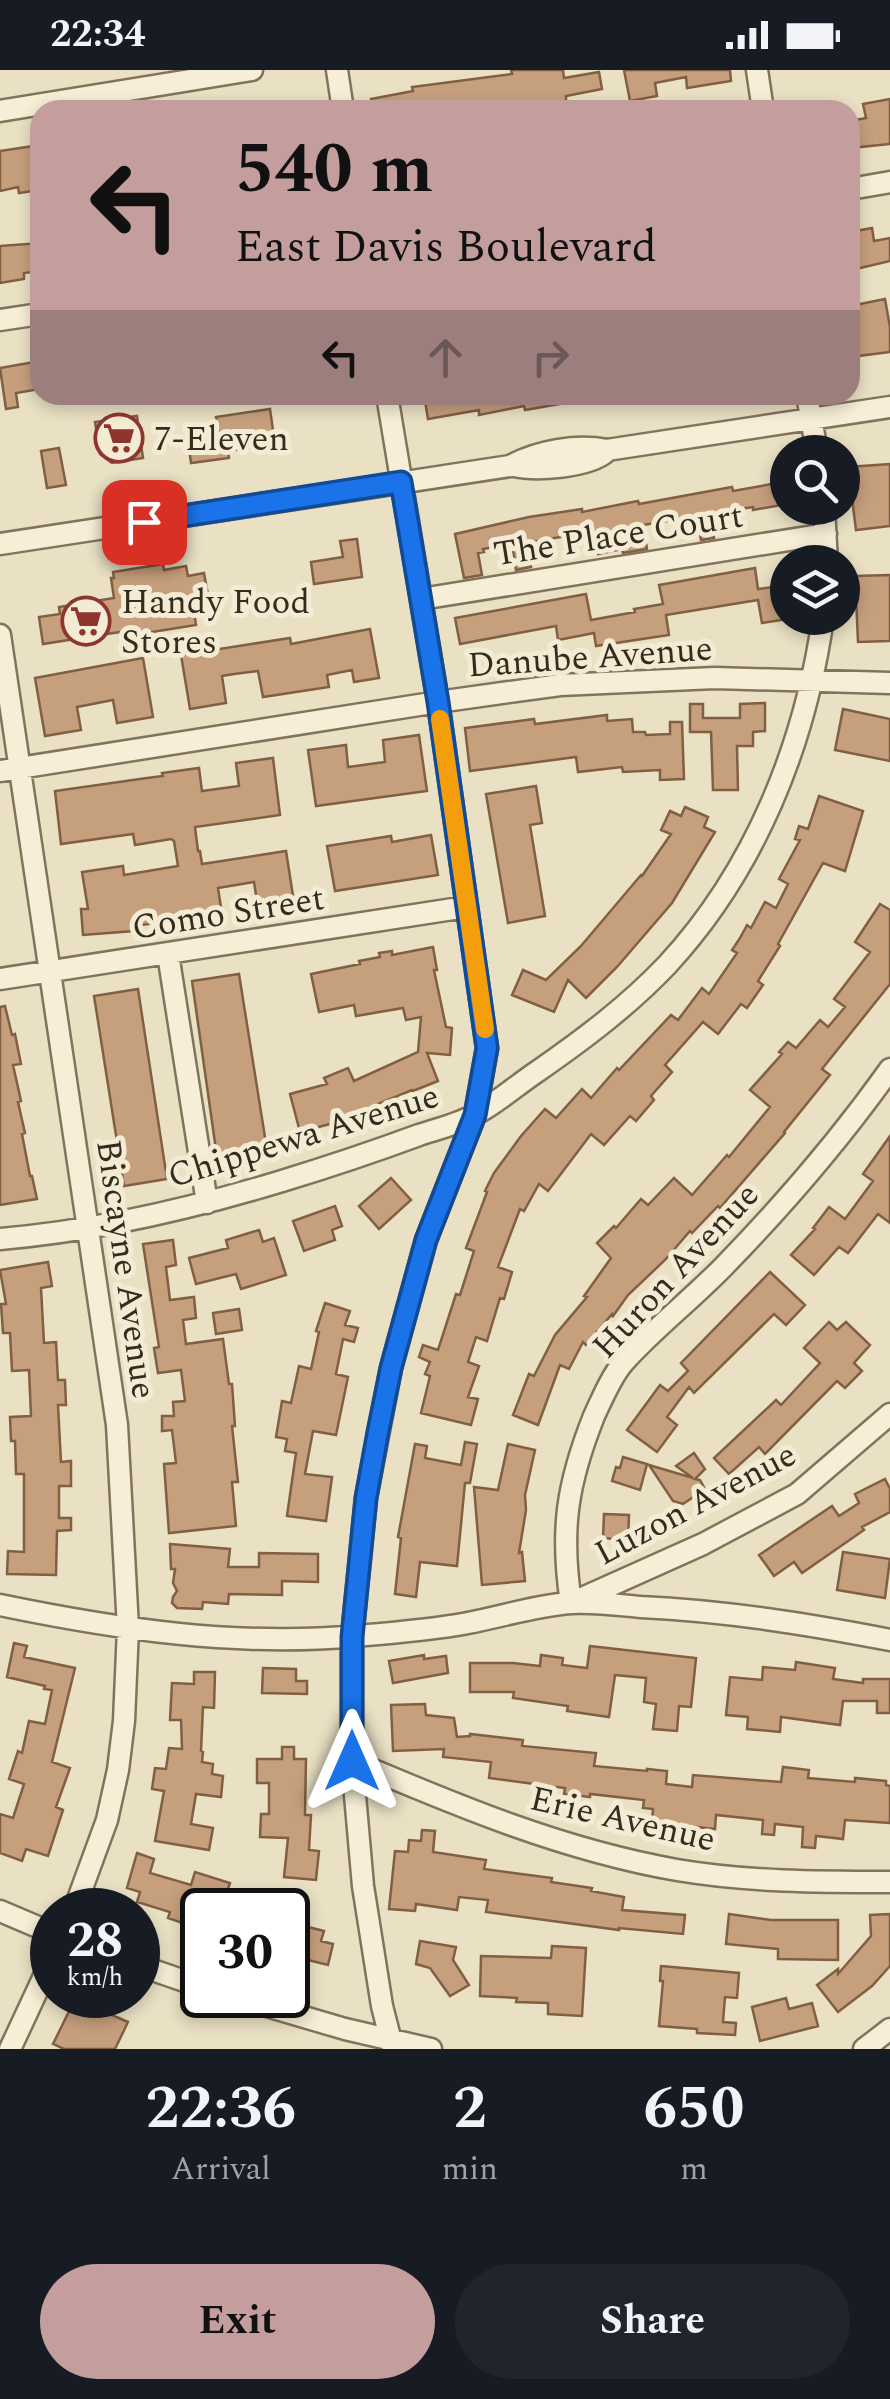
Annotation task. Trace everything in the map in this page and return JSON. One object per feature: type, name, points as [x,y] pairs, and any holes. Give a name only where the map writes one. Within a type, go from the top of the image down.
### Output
[{"type":"street","points":[[68,100],[252,70]]},
{"type":"street","points":[[336,70],[341,100]]},
{"type":"street","points":[[757,70],[762,100]]},
{"type":"street","points":[[0,111],[30,106]]},
{"type":"street","points":[[860,187],[890,182]]},
{"type":"street","points":[[0,320],[30,316]]},
{"type":"street","points":[[389,405],[438,702],[487,1048],[475,1115],[426,1240],[391,1368],[366,1498],[352,1637],[352,1761],[363,1886],[392,2044]]},
{"type":"street","points":[[810,405],[814,435]]},
{"type":"street","points":[[0,544],[510,466],[540,454],[578,448],[608,450],[890,407]]},
{"type":"street","points":[[825,525],[826,545]]},
{"type":"street","name":"The Place Court","points":[[421,599],[826,534]]},
{"type":"street","name":"Chippewa Avenue","points":[[0,1239],[89,1228],[207,1204],[343,1162],[475,1115],[594,1032],[668,964],[709,913],[745,858],[792,750],[813,680],[820,635]]},
{"type":"street","name":"Biscayne Avenue","points":[[0,636],[10,769],[51,971],[117,1425],[128,1628],[124,1721],[107,1820],[82,1888]]},
{"type":"street","name":"Danube Avenue","points":[[10,769],[560,685],[715,678],[890,683]]},
{"type":"street","name":"Como Street","points":[[0,979],[466,908]]},
{"type":"street","points":[[168,954],[207,1204]]},
{"type":"street","name":"Huron Avenue","points":[[572,1603],[565,1538],[567,1506],[574,1474],[600,1403],[622,1365],[757,1232],[828,1152],[890,1069]]},
{"type":"street","name":"Luzon Avenue","points":[[572,1603],[703,1544],[798,1494],[890,1414]]},
{"type":"street","points":[[0,1605],[128,1628],[294,1639],[352,1637],[462,1624],[572,1603],[696,1610],[789,1621],[890,1640]]},
{"type":"street","name":"Erie Avenue","points":[[352,1761],[492,1819],[606,1854],[674,1869],[744,1878],[890,1882]]},
{"type":"street","points":[[0,1911],[30,1924]]},
{"type":"street","points":[[10,2049],[30,2006]]},
{"type":"street","points":[[306,2018],[392,2044],[431,2049]]},
{"type":"street","points":[[864,2049],[890,2029]]},
{"type":"building","points":[[511,70],[563,70],[564,78],[599,72],[602,89],[566,96],[566,100],[371,99],[413,91],[412,87],[512,74]]},
{"type":"building","points":[[624,70],[730,70],[731,81],[687,88],[686,77],[655,83],[657,96],[630,100]]},
{"type":"building","points":[[890,99],[890,144],[860,147],[860,119],[866,118],[863,104]]},
{"type":"building","points":[[30,146],[30,191],[19,193],[18,187],[0,191],[0,151]]},
{"type":"building","points":[[872,228],[874,241],[890,238],[890,261],[860,268],[860,230]]},
{"type":"building","points":[[30,244],[30,272],[24,273],[24,279],[0,283],[0,246]]},
{"type":"building","points":[[885,299],[890,352],[860,356],[860,304]]},
{"type":"building","points":[[30,363],[30,391],[16,393],[18,407],[6,409],[0,368]]},
{"type":"building","points":[[426,405],[554,405],[479,415],[479,410],[428,419]]},
{"type":"building","points":[[270,409],[275,444],[228,451],[229,458],[191,463],[188,441],[219,436],[216,417]]},
{"type":"building","name":"7-Eleven","points":[[137,416],[143,458],[112,463],[100,454],[95,422]]},
{"type":"building","name":"7-Eleven","points":[[59,448],[66,485],[47,488],[41,451]]},
{"type":"building","points":[[890,464],[890,526],[856,530],[855,525],[860,525],[860,466]]},
{"type":"building","points":[[770,484],[770,507],[723,512],[725,524],[712,526],[714,538],[701,540],[697,516],[643,525],[647,549],[623,553],[622,549],[598,554],[594,531],[527,543],[531,567],[516,570],[512,544],[483,549],[478,553],[482,575],[464,578],[455,534],[529,517],[638,501],[639,504],[732,487],[733,491]]},
{"type":"building","points":[[357,539],[362,577],[314,584],[311,562],[343,557],[340,541]]},
{"type":"building","points":[[163,564],[164,570],[186,566],[188,576],[204,573],[208,595],[192,598],[196,625],[43,644],[39,617],[60,614],[59,607],[114,598],[113,572]]},
{"type":"building","points":[[755,568],[758,589],[770,587],[770,622],[762,623],[758,600],[666,615],[669,635],[596,646],[594,633],[558,640],[556,626],[460,644],[455,618],[586,594],[591,620],[663,604],[659,585]]},
{"type":"building","points":[[890,575],[890,641],[858,642],[860,576]]},
{"type":"building","points":[[370,629],[379,678],[354,682],[352,670],[327,675],[329,687],[263,697],[258,671],[234,674],[222,676],[226,703],[190,709],[181,655],[290,638],[291,644]]},
{"type":"building","points":[[143,658],[153,717],[117,723],[113,700],[77,707],[81,730],[45,736],[35,678]]},
{"type":"building","points":[[765,703],[765,731],[753,732],[753,746],[737,746],[738,790],[713,790],[711,732],[690,732],[690,704],[703,704],[703,718],[740,718],[740,704]]},
{"type":"building","points":[[843,709],[890,719],[890,761],[835,750]]},
{"type":"building","points":[[607,715],[607,721],[632,719],[633,732],[646,735],[670,734],[670,722],[682,722],[684,779],[660,780],[660,770],[623,772],[622,767],[578,772],[576,757],[470,771],[465,728]]},
{"type":"building","points":[[419,735],[427,791],[316,806],[308,750],[346,745],[348,767],[385,762],[383,740]]},
{"type":"building","points":[[273,758],[280,815],[195,827],[198,851],[202,864],[286,851],[294,902],[258,908],[254,882],[218,888],[222,914],[134,926],[134,931],[83,935],[81,909],[88,909],[82,872],[123,866],[124,875],[178,866],[174,841],[135,845],[133,834],[61,844],[55,791],[199,768],[202,791],[239,786],[236,763]]},
{"type":"building","points":[[536,786],[542,823],[530,825],[545,916],[508,923],[486,794]]},
{"type":"building","points":[[819,796],[863,811],[845,871],[823,863],[758,981],[763,985],[747,1008],[741,1004],[718,1034],[703,1022],[665,1065],[672,1072],[636,1121],[630,1116],[604,1145],[591,1134],[548,1191],[539,1184],[524,1211],[520,1209],[498,1267],[512,1272],[504,1299],[500,1298],[487,1341],[476,1337],[468,1362],[479,1366],[468,1397],[478,1399],[471,1425],[421,1413],[430,1362],[419,1357],[423,1345],[438,1350],[474,1251],[466,1248],[494,1173],[545,1109],[556,1118],[582,1089],[591,1098],[671,1015],[678,1020],[702,988],[709,994],[737,953],[732,950],[747,925],[751,928],[765,902],[776,908],[788,884],[779,879],[800,840],[795,839],[799,826],[808,829]]},
{"type":"building","points":[[685,807],[708,817],[704,827],[715,832],[672,903],[617,967],[586,998],[568,980],[554,1012],[512,995],[523,970],[546,980],[581,946],[642,876],[671,834],[661,830],[670,811],[681,816]]},
{"type":"building","points":[[431,835],[438,875],[335,891],[327,846],[391,836],[392,842]]},
{"type":"building","points":[[880,904],[890,910],[890,984],[822,1069],[830,1075],[720,1208],[690,1231],[586,1345],[583,1342],[569,1369],[560,1365],[538,1425],[513,1415],[529,1374],[534,1376],[555,1335],[587,1297],[584,1296],[611,1258],[597,1243],[641,1199],[648,1205],[674,1178],[692,1195],[729,1157],[770,1107],[750,1090],[782,1054],[779,1052],[788,1042],[796,1048],[820,1020],[828,1027],[845,1007],[834,999],[870,952],[855,942]]},
{"type":"building","points":[[433,947],[446,1027],[452,1028],[450,1055],[427,1053],[438,1081],[300,1132],[290,1094],[327,1084],[324,1078],[348,1068],[354,1081],[418,1052],[421,1017],[406,1020],[403,1008],[356,1016],[354,1005],[319,1012],[311,974],[360,964],[359,961],[380,957],[379,953],[392,951],[392,955]]},
{"type":"building","points":[[239,974],[268,1156],[218,1164],[192,981]]},
{"type":"building","points":[[138,989],[167,1179],[124,1186],[94,996]]},
{"type":"building","points":[[5,1006],[21,1064],[13,1065],[21,1101],[18,1102],[25,1133],[22,1134],[37,1199],[0,1205],[0,1007]]},
{"type":"building","points":[[890,1136],[890,1223],[878,1214],[848,1253],[839,1247],[814,1275],[791,1255],[829,1207],[845,1219],[873,1181],[863,1174]]},
{"type":"building","points":[[391,1178],[411,1200],[379,1229],[359,1206]]},
{"type":"building","points":[[335,1206],[342,1226],[332,1230],[335,1240],[304,1251],[293,1221]]},
{"type":"building","points":[[259,1230],[263,1242],[274,1238],[286,1275],[241,1289],[236,1274],[196,1284],[189,1258],[228,1248],[226,1240]]},
{"type":"building","points":[[173,1240],[176,1265],[166,1267],[170,1300],[194,1297],[196,1318],[183,1320],[186,1344],[223,1339],[232,1384],[238,1482],[232,1482],[236,1526],[169,1533],[164,1464],[176,1463],[172,1430],[162,1431],[162,1416],[174,1416],[173,1402],[185,1401],[181,1370],[158,1373],[154,1348],[159,1347],[143,1244]]},
{"type":"building","points":[[48,1262],[52,1286],[41,1288],[44,1343],[56,1342],[58,1380],[65,1380],[66,1405],[58,1405],[61,1462],[71,1461],[71,1486],[59,1486],[59,1518],[71,1518],[71,1530],[57,1531],[56,1575],[7,1574],[8,1551],[24,1552],[24,1474],[16,1474],[10,1417],[31,1416],[29,1370],[12,1371],[10,1333],[3,1333],[1,1304],[6,1304],[0,1270]]},
{"type":"building","points":[[770,1272],[805,1305],[786,1325],[774,1314],[694,1393],[689,1387],[667,1417],[677,1425],[657,1452],[627,1430],[660,1385],[668,1391],[688,1371],[681,1363]]},
{"type":"building","points":[[325,1303],[350,1311],[345,1325],[358,1328],[354,1342],[343,1339],[336,1374],[348,1377],[336,1435],[313,1431],[305,1474],[332,1477],[326,1521],[287,1516],[296,1453],[285,1451],[287,1439],[276,1437],[282,1401],[291,1403],[299,1366],[311,1369]]},
{"type":"building","points":[[239,1309],[242,1330],[216,1334],[213,1313]]},
{"type":"building","points":[[829,1322],[837,1330],[846,1322],[870,1345],[854,1363],[862,1371],[845,1388],[837,1381],[765,1454],[759,1447],[729,1474],[714,1458],[776,1400],[781,1405],[820,1363],[804,1348]]},
{"type":"building","points":[[465,1442],[477,1444],[470,1483],[465,1483],[457,1566],[420,1562],[416,1597],[395,1594],[401,1538],[398,1537],[415,1444],[427,1446],[425,1458],[461,1465]]},
{"type":"building","points":[[508,1444],[535,1450],[519,1553],[522,1552],[525,1581],[482,1585],[474,1487],[498,1490]]},
{"type":"building","points":[[694,1453],[705,1469],[695,1479],[705,1489],[683,1504],[673,1501],[649,1465],[693,1478],[676,1466]]},
{"type":"building","points":[[623,1457],[647,1464],[640,1490],[612,1481]]},
{"type":"building","points":[[885,1479],[890,1489],[890,1512],[862,1527],[864,1530],[802,1573],[794,1562],[774,1576],[759,1555],[832,1506],[839,1516],[859,1503],[855,1494]]},
{"type":"building","points":[[604,1514],[629,1515],[628,1540],[603,1538]]},
{"type":"building","points":[[170,1544],[230,1549],[228,1567],[259,1567],[259,1553],[318,1554],[318,1582],[282,1581],[282,1595],[229,1594],[228,1604],[203,1602],[202,1609],[177,1608],[172,1603],[177,1591]]},
{"type":"building","points":[[843,1552],[890,1559],[885,1598],[837,1590]]},
{"type":"building","points":[[14,1643],[27,1646],[24,1657],[75,1668],[52,1762],[70,1768],[56,1807],[63,1810],[48,1856],[26,1849],[22,1861],[0,1853],[0,1814],[13,1818],[24,1784],[9,1779],[18,1751],[22,1753],[29,1721],[45,1724],[52,1690],[7,1677]]},
{"type":"building","points":[[590,1646],[696,1658],[691,1707],[679,1706],[677,1731],[653,1729],[656,1704],[644,1702],[646,1678],[615,1675],[609,1717],[513,1698],[514,1692],[470,1692],[470,1663],[540,1666],[541,1655],[563,1658],[562,1665],[587,1668]]},
{"type":"building","points":[[424,1655],[424,1659],[446,1656],[448,1673],[393,1683],[389,1661]]},
{"type":"building","points":[[796,1662],[835,1668],[833,1679],[863,1683],[863,1679],[890,1679],[890,1713],[877,1713],[877,1701],[843,1701],[840,1725],[781,1717],[780,1732],[747,1729],[748,1717],[726,1715],[730,1677],[762,1680],[763,1667],[795,1670]]},
{"type":"building","points":[[263,1668],[296,1669],[296,1681],[307,1681],[307,1694],[262,1693]]},
{"type":"building","points":[[194,1672],[215,1672],[214,1708],[203,1707],[201,1751],[202,1762],[213,1764],[212,1774],[223,1776],[221,1797],[196,1794],[191,1824],[213,1828],[209,1850],[155,1841],[164,1791],[152,1789],[155,1768],[166,1769],[169,1748],[182,1749],[181,1720],[170,1720],[172,1683],[194,1684]]},
{"type":"building","points":[[425,1704],[426,1715],[454,1718],[457,1737],[470,1734],[523,1740],[522,1746],[596,1753],[594,1766],[667,1771],[666,1784],[692,1787],[693,1775],[781,1782],[783,1767],[809,1770],[808,1778],[886,1781],[890,1786],[890,1823],[845,1820],[843,1839],[816,1836],[815,1848],[802,1847],[803,1827],[775,1824],[774,1835],[762,1834],[763,1820],[716,1815],[715,1829],[652,1822],[653,1809],[643,1808],[644,1800],[564,1794],[565,1788],[489,1778],[491,1762],[443,1757],[444,1749],[393,1751],[391,1705]]},
{"type":"building","points":[[282,1747],[294,1747],[294,1759],[306,1759],[305,1815],[311,1815],[309,1850],[319,1851],[316,1880],[284,1877],[288,1838],[260,1837],[261,1814],[269,1814],[269,1783],[257,1783],[257,1759],[282,1759]]},
{"type":"building","points":[[422,1830],[435,1831],[433,1852],[486,1860],[484,1869],[552,1878],[551,1882],[624,1897],[622,1910],[685,1915],[683,1934],[619,1930],[486,1912],[488,1900],[459,1897],[457,1910],[416,1904],[415,1911],[389,1909],[395,1851],[408,1852],[409,1840],[421,1841]]},
{"type":"building","points":[[137,1853],[154,1859],[150,1873],[191,1885],[195,1872],[230,1883],[228,1888],[180,1888],[180,1922],[168,1918],[170,1912],[160,1909],[160,1888],[127,1888]]},
{"type":"building","points":[[729,1914],[771,1920],[838,1920],[838,1960],[778,1959],[778,1949],[726,1944]]},
{"type":"building","points":[[890,1914],[890,1966],[872,1986],[838,2012],[817,1985],[838,1969],[838,1974],[871,1936],[870,1915]]},
{"type":"building","points":[[310,1928],[324,1931],[321,1941],[333,1944],[328,1965],[310,1960]]},
{"type":"building","points":[[420,1941],[456,1947],[453,1960],[469,1985],[450,1996],[430,1968],[416,1964]]},
{"type":"building","points":[[552,1946],[586,1948],[582,2016],[548,2014],[548,2003],[480,1996],[481,1956],[551,1958]]},
{"type":"building","points":[[661,1966],[739,1973],[737,1998],[725,1997],[723,2022],[736,2023],[735,2035],[659,2026]]},
{"type":"building","points":[[786,1998],[789,2009],[812,2003],[818,2026],[760,2041],[752,2007]]},
{"type":"building","points":[[66,2018],[119,2018],[128,2022],[115,2049],[64,2049],[53,2044]]},
{"type":"slow traffic","points":[[440,719],[485,1029]]},
{"type":"place","name":"7-Eleven","points":[[119,438]]},
{"type":"place","name":"Handy Food Stores","points":[[86,621]]},
{"type":"route","points":[[144,522],[401,482],[487,1048],[475,1115],[426,1240],[378,1432],[366,1498],[352,1637],[352,1761]]}]
